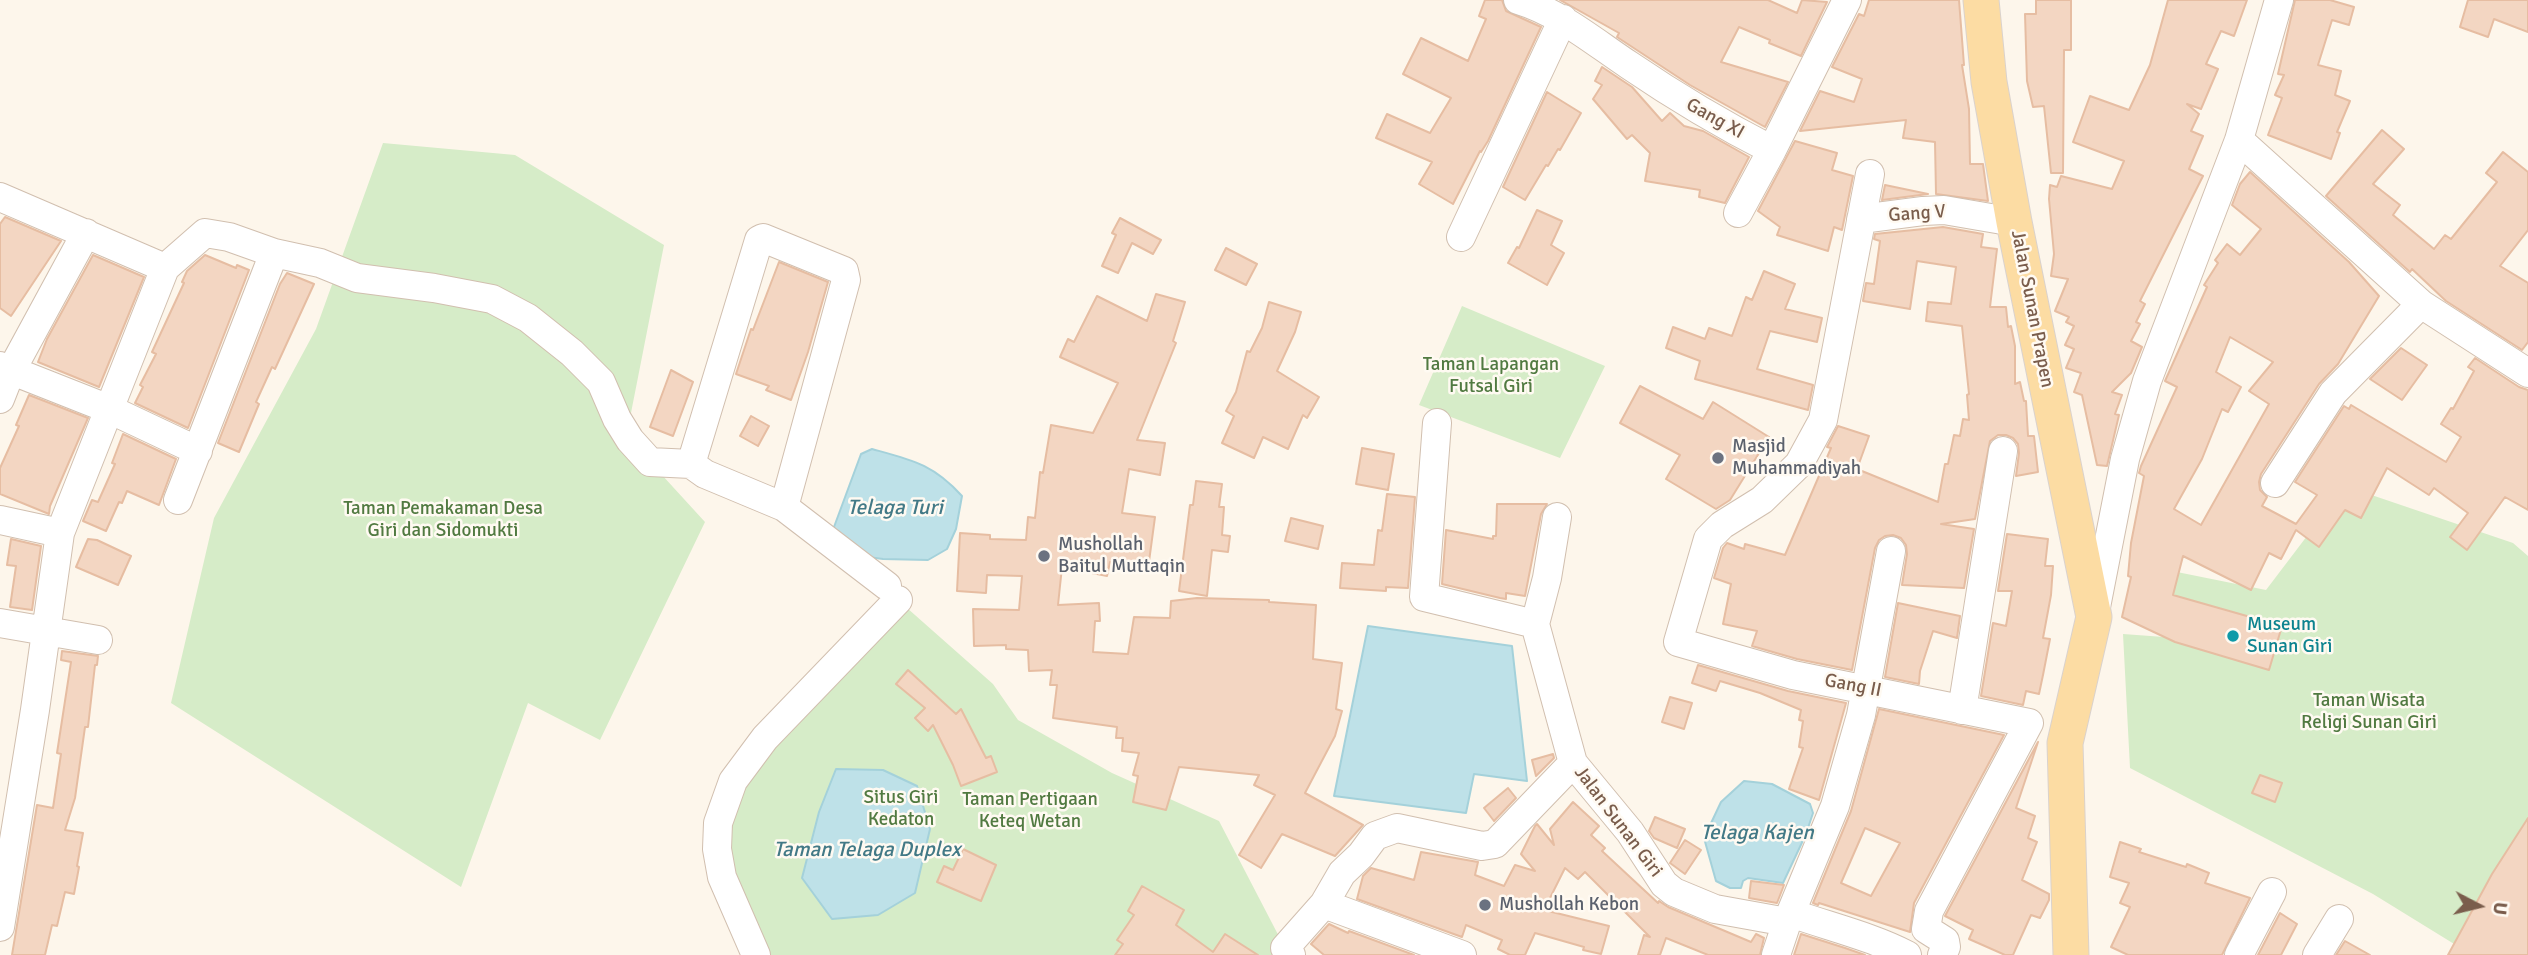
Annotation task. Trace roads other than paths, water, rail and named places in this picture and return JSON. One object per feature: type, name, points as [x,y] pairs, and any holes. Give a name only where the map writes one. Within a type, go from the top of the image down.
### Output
[{"type":"main road","name":"Jalan Sunan Prapen","points":[[1981,0],[1989,82],[2014,222],[2094,617]]},
{"type":"main road","points":[[2071,955],[2065,743],[2094,617]]},
{"type":"street","name":"Gang XI","points":[[1518,0],[1563,19],[1688,105],[1772,149]]},
{"type":"street","points":[[1738,213],[1847,0]]},
{"type":"street","points":[[2094,617],[2125,460],[2147,381],[2239,140],[2279,0]]},
{"type":"street","points":[[1461,237],[1563,19]]},
{"type":"street","points":[[2239,140],[2421,304],[2528,373]]},
{"type":"street","points":[[1861,219],[1870,174]]},
{"type":"street","points":[[0,197],[165,268]]},
{"type":"street","name":"Gang V","points":[[1861,219],[1944,210],[2014,222]]},
{"type":"street","name":"Gang II","points":[[1861,219],[1823,420],[1799,464],[1762,500],[1722,526],[1708,540],[1678,642],[1793,675],[2029,723],[1929,911],[1926,929],[1945,941],[1947,947],[1942,955]]},
{"type":"street","points":[[0,399],[6,368],[86,233]]},
{"type":"street","points":[[0,927],[8,828],[46,631],[60,533],[165,268],[205,233],[229,237],[274,253],[320,263],[357,278],[492,299],[528,318],[572,353],[601,383],[629,440],[650,462],[691,464],[705,474],[783,507],[892,593],[765,738],[733,781],[718,823],[717,849],[722,877],[756,955]]},
{"type":"street","points":[[691,464],[759,240],[763,238],[844,271],[846,280],[783,507]]},
{"type":"street","points":[[178,500],[274,253]]},
{"type":"street","points":[[2275,483],[2333,393],[2421,304]]},
{"type":"street","points":[[6,368],[109,409],[198,451]]},
{"type":"street","points":[[1437,423],[1424,597],[1535,624],[1547,578],[1557,517]]},
{"type":"street","points":[[1962,710],[2003,451]]},
{"type":"street","points":[[0,520],[60,533]]},
{"type":"street","points":[[1776,955],[1835,806],[1861,715],[1891,551]]},
{"type":"street","points":[[0,623],[98,640]]},
{"type":"street","name":"Jalan Sunan Giri","points":[[1535,624],[1573,763],[1630,832],[1664,884],[1674,892],[1715,909],[1789,918],[1828,926],[1860,934],[1907,955]]},
{"type":"street","points":[[1288,952],[1324,904],[1342,873],[1361,855],[1375,836],[1397,828],[1482,846],[1495,844],[1573,763]]},
{"type":"street","points":[[2239,955],[2272,891]]},
{"type":"street","points":[[1324,904],[1462,955]]},
{"type":"street","points":[[2317,955],[2339,919]]},
{"type":"water","name":"Telaga Turi","points":[[872,449],[899,456],[931,470],[962,496],[956,529],[947,549],[928,560],[861,556],[835,533],[834,527],[861,454]]},
{"type":"water","points":[[1368,626],[1512,646],[1527,781],[1474,774],[1466,813],[1334,796]]},
{"type":"water","name":"Taman Telaga Duplex","points":[[836,769],[883,770],[917,786],[930,829],[915,893],[878,915],[832,919],[802,878],[819,812]]},
{"type":"water","name":"Telaga Kajen","points":[[1744,781],[1772,784],[1810,804],[1813,813],[1806,834],[1783,883],[1748,878],[1743,881],[1741,888],[1730,888],[1716,881],[1704,838],[1721,802]]},
{"type":"place","name":"Masjid Muhammadiyah","points":[[1718,458]]},
{"type":"place","name":"Mushollah Baitul Muttaqin","points":[[1044,556]]},
{"type":"place","name":"Museum Sunan Giri","points":[[2233,636]]},
{"type":"place","name":"Mushollah Kebon","points":[[1485,905]]},
{"type":"park label","name":"Taman Lapangan Futsal Giri","points":[[1491,376]]},
{"type":"park label","name":"Taman Pemakaman Desa Giri dan Sidomukti","points":[[443,520]]},
{"type":"park label","name":"Taman Wisata Religi Sunan Giri","points":[[2369,712]]},
{"type":"park label","name":"Situs Giri Kedaton","points":[[901,809]]},
{"type":"park label","name":"Taman Pertigaan Keteq Wetan","points":[[1030,811]]}]
